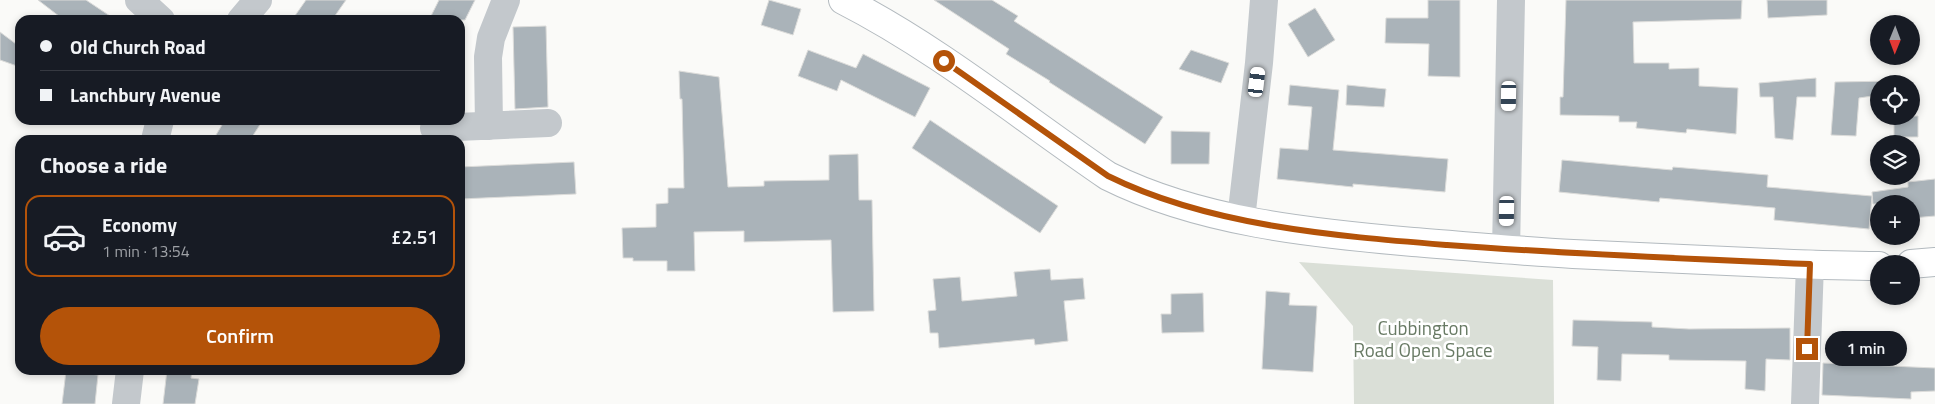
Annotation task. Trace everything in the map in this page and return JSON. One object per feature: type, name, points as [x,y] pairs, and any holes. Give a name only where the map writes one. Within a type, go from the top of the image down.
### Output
[{"type":"main road","points":[[842,0],[899,32],[944,61],[1108,176],[1129,187],[1158,198],[1241,219],[1326,233],[1506,250],[1870,266]]},
{"type":"main road","points":[[1920,263],[1935,262]]},
{"type":"street","points":[[139,0],[156,15]]},
{"type":"street","points":[[245,15],[258,0]]},
{"type":"street","points":[[489,126],[488,57],[491,38],[506,0]]},
{"type":"street","points":[[1241,219],[1259,63],[1264,0]]},
{"type":"street","points":[[1506,250],[1511,0]]},
{"type":"street","points":[[434,128],[548,123]]},
{"type":"street","points":[[1805,404],[1810,264]]},
{"type":"street","points":[[126,404],[129,375]]},
{"type":"green space","name":"Cubbington Road Open Space","points":[[1299,262],[1553,280],[1554,404],[1354,404],[1353,326]]},
{"type":"building","points":[[38,0],[86,0],[108,15],[58,15]]},
{"type":"building","points":[[306,0],[346,0],[336,15],[296,15]]},
{"type":"building","points":[[439,0],[475,0],[465,20],[465,15],[432,15]]},
{"type":"building","points":[[769,0],[801,9],[793,35],[761,25]]},
{"type":"building","points":[[934,0],[992,0],[1018,16],[1014,21],[1163,117],[1145,144],[1006,54],[1009,49]]},
{"type":"building","points":[[1428,0],[1460,0],[1460,77],[1428,76],[1429,44],[1385,43],[1386,18],[1428,18]]},
{"type":"building","points":[[1566,0],[1742,0],[1741,19],[1633,22],[1634,63],[1669,63],[1669,69],[1699,68],[1699,86],[1738,88],[1736,134],[1687,129],[1686,133],[1636,128],[1637,122],[1619,122],[1619,116],[1560,115],[1560,97],[1563,97]]},
{"type":"building","points":[[1767,0],[1827,0],[1827,15],[1768,18]]},
{"type":"building","points":[[1315,8],[1335,40],[1308,57],[1288,24]]},
{"type":"building","points":[[546,26],[548,107],[515,109],[513,27]]},
{"type":"building","points":[[0,32],[15,43],[15,65],[0,60]]},
{"type":"building","points":[[808,50],[856,68],[863,54],[930,88],[915,117],[841,80],[837,91],[798,76]]},
{"type":"building","points":[[1191,50],[1229,63],[1221,83],[1179,69]]},
{"type":"building","points":[[679,71],[719,77],[728,187],[764,186],[764,181],[829,180],[829,155],[858,154],[859,200],[872,200],[874,311],[833,312],[831,240],[744,242],[744,231],[694,232],[695,271],[667,271],[667,261],[633,261],[633,258],[623,258],[622,228],[656,227],[656,204],[668,203],[668,188],[684,188],[682,99],[680,99]]},
{"type":"building","points":[[1816,78],[1816,97],[1797,97],[1793,140],[1775,138],[1773,97],[1760,97],[1759,83]]},
{"type":"building","points":[[1870,81],[1870,96],[1859,98],[1856,136],[1831,135],[1835,82]]},
{"type":"building","points":[[1290,85],[1339,90],[1333,150],[1448,159],[1445,192],[1353,184],[1353,187],[1277,179],[1280,148],[1308,150],[1312,107],[1288,105]]},
{"type":"building","points":[[1347,85],[1386,89],[1384,107],[1346,105]]},
{"type":"building","points":[[930,120],[1058,206],[1040,233],[912,148]]},
{"type":"building","points":[[222,125],[260,125],[253,135],[216,135]]},
{"type":"building","points":[[1894,125],[1918,125],[1918,135],[1894,135]]},
{"type":"building","points":[[1171,131],[1210,132],[1209,164],[1171,164]]},
{"type":"building","points":[[1562,160],[1672,170],[1673,167],[1768,175],[1767,187],[1870,196],[1869,229],[1774,220],[1775,208],[1660,198],[1659,202],[1559,192]]},
{"type":"building","points":[[574,162],[576,194],[465,199],[465,167]]},
{"type":"building","points":[[1935,179],[1935,216],[1920,217],[1920,195],[1872,195],[1872,192],[1908,187],[1908,185],[1920,185],[1920,181]]},
{"type":"building","points":[[1050,269],[1051,280],[1083,278],[1085,299],[1064,301],[1068,341],[1035,345],[1034,339],[939,348],[938,333],[930,333],[928,311],[936,310],[933,279],[960,277],[962,301],[1017,296],[1014,272]]},
{"type":"building","points":[[1266,291],[1290,293],[1289,305],[1317,306],[1313,372],[1262,369]]},
{"type":"building","points":[[1203,293],[1204,332],[1162,333],[1161,314],[1171,314],[1171,294]]},
{"type":"building","points":[[1573,320],[1652,322],[1652,327],[1689,329],[1790,328],[1790,360],[1766,359],[1765,391],[1745,389],[1746,361],[1669,360],[1669,355],[1622,354],[1621,381],[1597,380],[1598,347],[1572,346]]},
{"type":"building","points":[[1823,363],[1935,368],[1935,391],[1911,392],[1911,399],[1822,395]]},
{"type":"building","points":[[66,375],[98,375],[95,404],[62,404]]},
{"type":"building","points":[[166,375],[191,375],[191,378],[199,379],[195,404],[163,404]]},
{"type":"route","points":[[944,61],[1108,176],[1129,187],[1158,198],[1198,209],[1287,228],[1384,239],[1539,252],[1810,264],[1807,349]]}]
